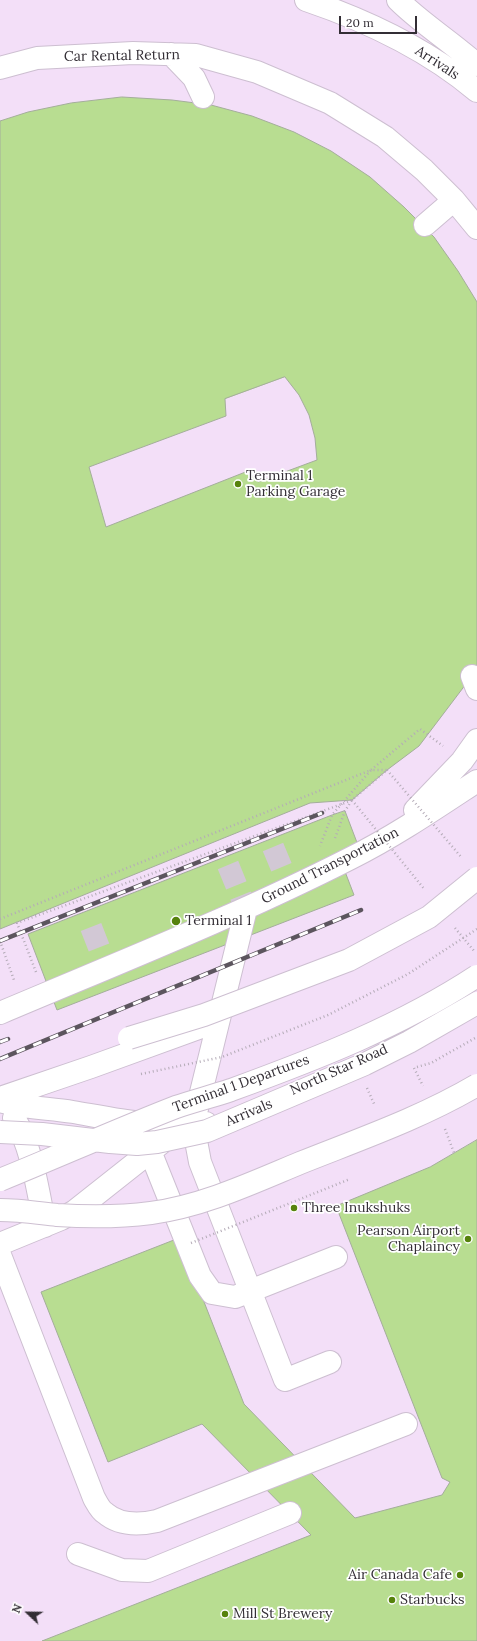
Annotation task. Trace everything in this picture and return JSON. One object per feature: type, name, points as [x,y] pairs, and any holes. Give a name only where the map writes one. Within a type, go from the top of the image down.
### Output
[{"type":"street","name":"Arrivals","points":[[306,0],[364,22],[397,38],[449,70],[477,91]]},
{"type":"street","points":[[398,0],[408,10],[460,49],[477,65]]},
{"type":"street","name":"Car Rental Return","points":[[0,68],[37,58],[133,53],[196,55],[257,72],[330,103],[385,137],[424,170],[454,200],[477,228]]},
{"type":"street","points":[[171,54],[194,78],[203,97]]},
{"type":"street","points":[[425,225],[454,200]]},
{"type":"street","points":[[352,858],[382,837],[413,812],[462,761],[477,740]]},
{"type":"street","name":"Ground Transportation","points":[[0,1013],[246,909],[352,858],[421,818],[477,781]]},
{"type":"street","points":[[0,1091],[129,1038],[204,1016],[349,960],[429,917],[472,871]]},
{"type":"street","points":[[0,1098],[91,1067],[311,985],[362,962],[415,934],[477,892]]},
{"type":"street","points":[[246,909],[220,1020],[193,1125],[200,1162],[285,1380],[330,1362]]},
{"type":"street","name":"Terminal 1 Departures","points":[[0,1180],[170,1110],[229,1090],[342,1047],[398,1022],[446,996],[477,976]]},
{"type":"street","name":"North Star Road","points":[[193,1125],[222,1120],[375,1055],[422,1031],[477,998]]},
{"type":"street","name":"Arrivals","points":[[0,1132],[42,1134],[137,1144],[157,1142],[207,1131],[371,1061],[409,1042],[477,1003]]},
{"type":"street","points":[[0,1210],[105,1217],[151,1213],[177,1208],[234,1190],[394,1127],[477,1085]]},
{"type":"street","points":[[0,1103],[73,1112],[135,1123],[155,1125],[193,1125]]},
{"type":"street","points":[[0,1103],[14,1118],[21,1129],[27,1146],[46,1226]]},
{"type":"street","points":[[0,1244],[46,1226],[75,1211],[150,1151],[172,1136],[193,1125]]},
{"type":"street","points":[[150,1151],[195,1265],[200,1276],[212,1293],[235,1296],[336,1257]]},
{"type":"street","points":[[0,1255],[94,1498],[104,1513],[121,1522],[139,1525],[157,1522],[406,1424]]},
{"type":"street","points":[[78,1554],[122,1570],[148,1571],[290,1513]]},
{"type":"path","points":[[319,848],[332,815],[371,770],[420,729],[462,761]]},
{"type":"path","points":[[0,919],[371,770],[387,770],[472,871]]},
{"type":"path","points":[[37,976],[17,922],[352,800],[387,770]]},
{"type":"path","points":[[346,811],[352,800]]},
{"type":"path","points":[[352,800],[427,893]]},
{"type":"path","points":[[452,924],[477,954]]},
{"type":"path","points":[[141,1074],[222,1057],[328,1015],[408,974],[477,929]]},
{"type":"path","points":[[0,941],[15,984]]},
{"type":"path","points":[[414,1068],[423,1086]]},
{"type":"path","points":[[366,1086],[374,1106]]},
{"type":"path","points":[[443,1125],[454,1153]]},
{"type":"path","points":[[191,1243],[350,1179]]},
{"type":"shaded area","points":[[0,0],[477,0],[477,1641],[0,1641]]},
{"type":"building","name":"Terminal 1 Parking Garage","points":[[122,97],[172,100],[211,105],[252,116],[294,132],[331,151],[370,177],[404,207],[434,237],[458,271],[477,302],[477,666],[472,676],[419,746],[387,770],[352,800],[310,803],[0,929],[0,121],[28,112],[71,103]]},
{"type":"building","points":[[285,377],[299,395],[309,415],[315,438],[317,460],[258,482],[248,471],[106,527],[89,467],[226,416],[225,399]]},
{"type":"building","points":[[345,811],[364,861],[344,869],[354,895],[57,1010],[28,934]]},
{"type":"building","points":[[477,1140],[477,1641],[42,1641],[311,1535],[202,1424],[108,1462],[41,1292],[179,1238],[244,1404],[355,1518],[442,1495],[450,1482],[442,1478],[336,1206],[430,1167]]},
{"type":"tunnel","points":[[273,847],[290,888]]},
{"type":"tunnel","points":[[228,865],[246,909]]},
{"type":"tunnel","points":[[91,927],[107,968]]},
{"type":"railway","points":[[0,941],[322,813]]},
{"type":"railway","points":[[0,1059],[361,910]]},
{"type":"railway","points":[[0,1042],[8,1039]]},
{"type":"place","name":"Terminal 1 Parking Garage","points":[[238,484]]},
{"type":"place","name":"Terminal 1","points":[[176,921]]},
{"type":"place","name":"Three Inukshuks","points":[[294,1208]]},
{"type":"place","name":"Pearson Airport Chaplaincy","points":[[468,1239]]},
{"type":"place","name":"Air Canada Cafe","points":[[460,1575]]},
{"type":"place","name":"Starbucks","points":[[392,1600]]},
{"type":"place","name":"Mill St Brewery","points":[[225,1614]]}]
